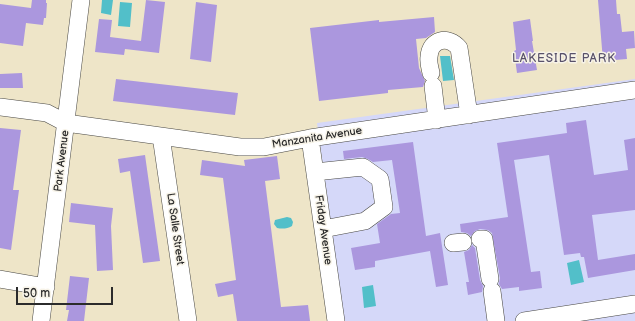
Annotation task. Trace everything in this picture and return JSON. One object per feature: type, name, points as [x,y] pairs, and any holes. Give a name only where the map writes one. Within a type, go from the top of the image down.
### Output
[{"type":"street","name":"Park Avenue","points":[[41,321],[80,0]]},
{"type":"street","points":[[437,120],[429,57],[432,46],[438,42],[447,40],[454,42],[459,48],[469,115]]},
{"type":"street","name":"Manzanita Avenue","points":[[0,107],[47,113],[66,123],[240,147],[264,147],[310,138],[635,90]]},
{"type":"street","name":"La Salle Street","points":[[162,136],[188,321]]},
{"type":"street","name":"Friday Avenue","points":[[310,138],[336,321]]},
{"type":"street","points":[[315,172],[363,167],[380,179],[384,207],[365,221],[323,229]]},
{"type":"street","points":[[480,240],[484,239],[496,321]]},
{"type":"street","points":[[0,279],[46,287]]},
{"type":"street","points":[[524,321],[635,304]]},
{"type":"shaded area","points":[[635,79],[635,321],[344,321],[317,123]]},
{"type":"water","points":[[102,0],[113,0],[111,15],[101,13]]},
{"type":"water","points":[[120,2],[132,3],[130,27],[118,26]]},
{"type":"water","points":[[440,56],[450,56],[454,80],[443,81]]},
{"type":"water","points":[[287,217],[291,218],[293,222],[292,226],[288,228],[277,228],[274,224],[275,220]]},
{"type":"water","points":[[579,260],[584,282],[571,285],[567,263]]},
{"type":"water","points":[[373,285],[376,306],[364,308],[362,287]]},
{"type":"building","points":[[32,0],[46,0],[46,18],[44,18],[43,25],[26,23],[23,46],[0,43],[0,4],[31,8]]},
{"type":"building","points":[[146,0],[165,2],[159,53],[125,49],[124,55],[95,52],[99,19],[112,20],[110,37],[141,41]]},
{"type":"building","points":[[598,0],[616,0],[617,14],[620,14],[622,32],[634,31],[635,48],[626,49],[627,59],[603,61]]},
{"type":"building","points":[[196,2],[217,5],[211,62],[190,59]]},
{"type":"building","points":[[434,17],[435,32],[426,38],[416,39],[419,68],[425,81],[423,87],[388,90],[388,93],[319,101],[310,28],[379,20],[379,22]]},
{"type":"building","points":[[530,19],[537,70],[517,73],[514,51],[516,50],[513,22]]},
{"type":"building","points":[[22,73],[23,88],[0,88],[0,74]]},
{"type":"building","points":[[116,79],[238,93],[235,115],[113,101]]},
{"type":"building","points":[[586,120],[594,175],[628,170],[624,140],[635,138],[635,210],[592,215],[598,260],[635,254],[635,270],[588,278],[584,257],[581,257],[580,253],[564,255],[549,155],[514,160],[531,272],[540,271],[542,288],[519,291],[519,287],[502,289],[499,284],[500,278],[492,233],[488,230],[480,229],[475,231],[471,236],[467,233],[461,232],[460,224],[508,217],[497,143],[567,133],[566,123]]},
{"type":"building","points":[[0,128],[21,130],[13,190],[19,190],[11,250],[0,248]]},
{"type":"building","points":[[413,142],[426,236],[440,233],[448,285],[436,287],[430,251],[375,261],[375,267],[355,270],[351,248],[380,243],[377,224],[391,214],[400,213],[392,160],[373,162],[362,157],[344,159],[343,151]]},
{"type":"building","points":[[145,155],[160,261],[143,263],[130,171],[120,173],[118,159]]},
{"type":"building","points":[[277,156],[280,179],[265,181],[281,307],[308,305],[310,321],[237,321],[233,294],[218,297],[215,284],[236,280],[223,178],[200,175],[202,160],[245,166],[244,160]]},
{"type":"building","points":[[71,203],[113,208],[111,226],[113,270],[97,271],[95,225],[69,222]]},
{"type":"building","points":[[472,245],[475,248],[480,280],[483,286],[482,292],[468,295],[466,282],[469,282],[464,252],[469,250]]},
{"type":"building","points":[[70,276],[89,278],[84,321],[67,321],[69,310],[66,310]]},
{"type":"district","name":"LAKESIDE PARK","points":[[564,59]]}]
